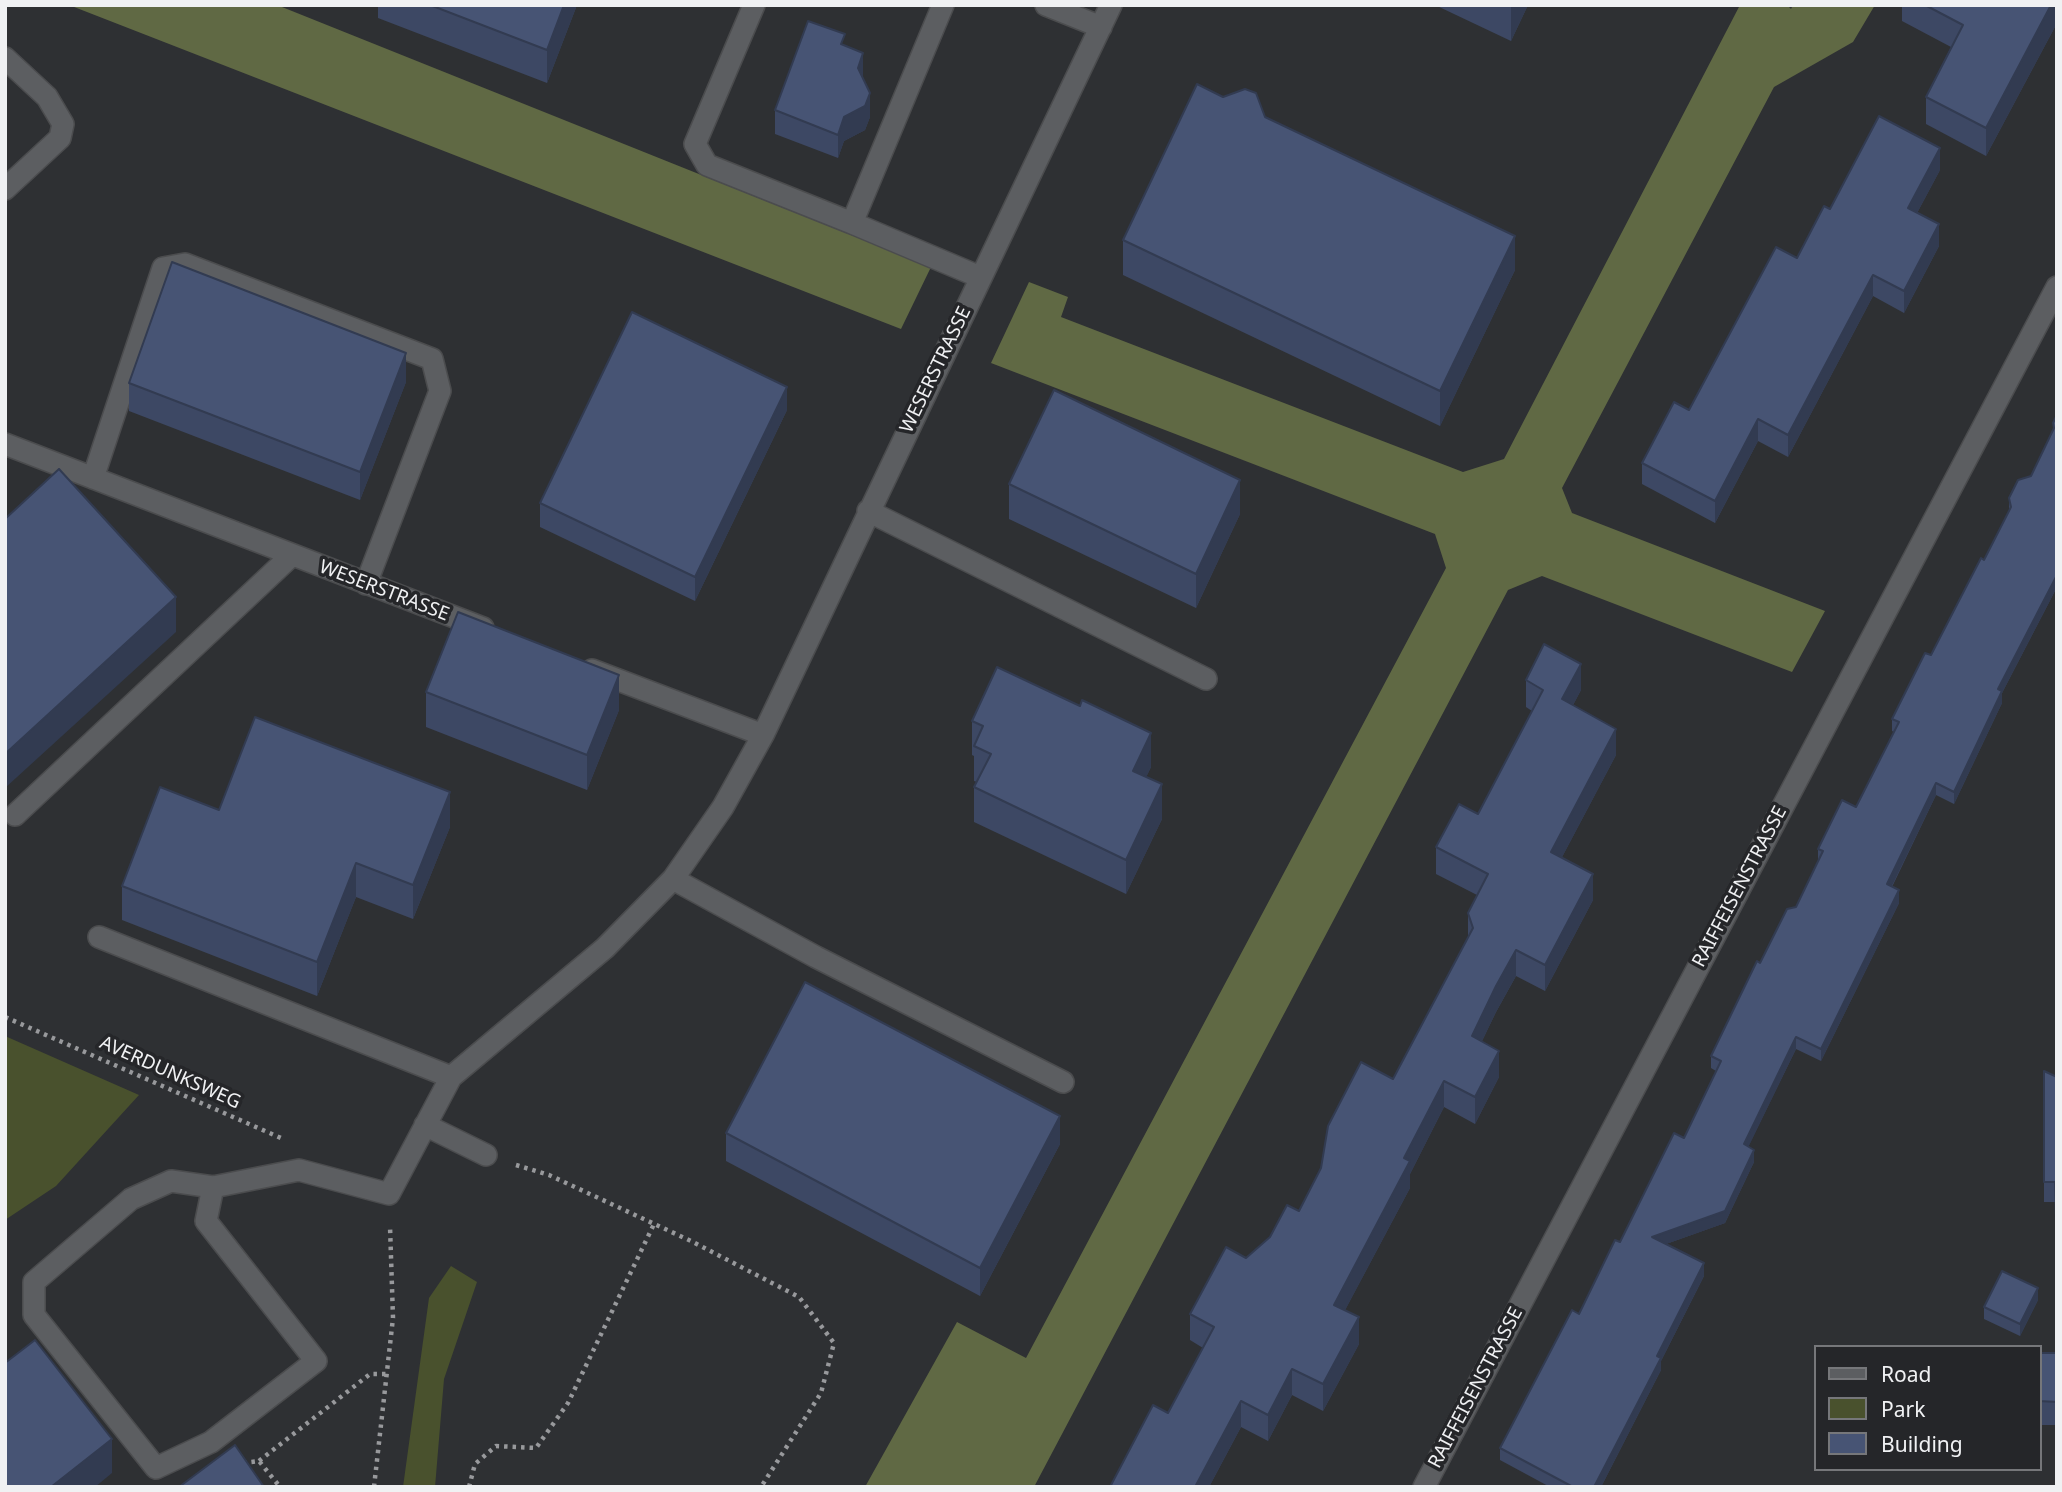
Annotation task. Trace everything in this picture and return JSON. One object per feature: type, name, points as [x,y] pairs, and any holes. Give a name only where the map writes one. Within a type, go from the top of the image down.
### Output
[{"type":"street","points":[[754,5],[695,144],[707,165],[980,277]]},
{"type":"street","points":[[852,223],[943,5]]},
{"type":"street","points":[[1046,5],[1101,27]]},
{"type":"street","name":"WESERSTRASSE","points":[[389,1194],[451,1077],[605,948],[673,879],[723,807],[763,735],[1111,5]]},
{"type":"street","points":[[5,58],[47,97],[63,124],[60,138],[5,189]]},
{"type":"street","points":[[93,478],[163,268],[185,264],[432,359],[440,391],[366,584]]},
{"type":"street","name":"RAIFFEISENSTRASSE","points":[[1424,1487],[2057,287]]},
{"type":"street","name":"WESERSTRASSE","points":[[5,444],[507,638]]},
{"type":"street","points":[[869,510],[1206,679]]},
{"type":"street","points":[[15,815],[292,555]]},
{"type":"street","points":[[571,662],[763,735]]},
{"type":"street","points":[[673,879],[816,957],[1063,1082]]},
{"type":"street","points":[[99,937],[451,1077]]},
{"type":"street","points":[[425,1125],[486,1154]]},
{"type":"street","points":[[213,1187],[206,1221],[316,1361],[211,1442],[156,1468],[34,1315],[34,1282],[131,1199],[171,1181],[213,1187],[299,1170],[389,1194]]},
{"type":"path","name":"AVERDUNKSWEG","points":[[5,1017],[303,1147],[299,1170]]},
{"type":"path","points":[[486,1154],[550,1175],[799,1297],[834,1343],[821,1393],[761,1487]]},
{"type":"path","points":[[373,1487],[393,1318],[389,1194]]},
{"type":"path","points":[[469,1487],[475,1464],[496,1446],[536,1448],[552,1426],[568,1403],[654,1224]]},
{"type":"path","points":[[211,1442],[229,1464],[259,1461],[370,1374],[387,1374]]},
{"type":"path","points":[[259,1461],[280,1487]]},
{"type":"green space","points":[[69,5],[277,5],[931,267],[901,329]]},
{"type":"green space","points":[[1740,5],[1787,5],[1791,9],[1793,5],[1875,5],[1853,42],[1774,87],[1562,488],[1572,513],[1825,611],[1792,672],[1542,576],[1508,590],[1034,1487],[865,1487],[957,1322],[1026,1358],[1446,568],[1435,534],[991,363],[1029,282],[1068,297],[1061,317],[1463,472],[1504,459]]},
{"type":"green space","points":[[5,1036],[139,1095],[56,1186],[5,1220]]},
{"type":"green space","points":[[451,1266],[477,1282],[444,1379],[435,1487],[403,1487],[429,1298]]},
{"type":"building","points":[[430,5],[564,5],[547,50]]},
{"type":"building","points":[[1925,5],[2051,5],[1986,128],[1926,97],[1963,25]]},
{"type":"building","points":[[808,21],[845,34],[841,44],[863,53],[858,68],[870,93],[865,106],[844,117],[838,135],[775,110]]},
{"type":"building","points":[[1197,84],[1223,97],[1245,89],[1256,93],[1265,117],[1515,236],[1440,391],[1123,240]]},
{"type":"building","points":[[1879,116],[1940,148],[1908,208],[1939,224],[1904,291],[1873,275],[1788,435],[1758,419],[1715,501],[1642,463],[1674,402],[1689,410],[1776,247],[1797,258],[1824,206],[1830,209]]},
{"type":"building","points":[[172,262],[406,353],[360,472],[129,383]]},
{"type":"building","points":[[632,312],[787,387],[695,577],[540,503]]},
{"type":"building","points":[[1054,390],[1240,480],[1196,574],[1009,484]]},
{"type":"building","points":[[2057,415],[2057,575],[1998,689],[2002,691],[1954,792],[1936,783],[1887,884],[1899,890],[1821,1049],[1796,1037],[1744,1144],[1754,1150],[1725,1211],[1652,1237],[1704,1263],[1657,1356],[1661,1358],[1594,1487],[1573,1487],[1500,1448],[1572,1310],[1579,1314],[1615,1240],[1620,1242],[1674,1133],[1684,1138],[1721,1061],[1711,1056],[1757,961],[1760,963],[1787,909],[1796,907],[1823,851],[1818,849],[1842,800],[1856,807],[1899,722],[1892,719],[1925,653],[1931,655],[1981,558],[1984,560],[2011,507],[2009,498],[2018,480],[2031,476],[2054,428]]},
{"type":"building","points":[[59,469],[176,597],[5,754],[5,519]]},
{"type":"building","points":[[458,612],[619,675],[587,755],[426,692]]},
{"type":"building","points":[[1544,644],[1581,664],[1562,699],[1616,729],[1551,852],[1593,874],[1545,965],[1516,950],[1496,986],[1472,1036],[1499,1051],[1475,1097],[1444,1081],[1404,1158],[1410,1161],[1334,1305],[1359,1317],[1323,1384],[1292,1369],[1268,1415],[1241,1401],[1195,1487],[1110,1487],[1153,1405],[1168,1413],[1214,1327],[1190,1314],[1226,1247],[1246,1258],[1270,1237],[1287,1205],[1299,1211],[1321,1168],[1328,1126],[1361,1062],[1393,1079],[1473,928],[1468,913],[1488,874],[1436,847],[1459,804],[1478,814],[1543,690],[1526,680]]},
{"type":"building","points":[[997,667],[1080,706],[1082,700],[1151,733],[1133,771],[1162,784],[1126,860],[974,787],[991,754],[974,746],[983,726],[972,721]]},
{"type":"building","points":[[255,717],[450,792],[413,885],[356,863],[317,962],[122,886],[160,787],[219,810]]},
{"type":"building","points":[[805,982],[1060,1116],[980,1268],[726,1133]]},
{"type":"building","points":[[2044,1071],[2057,1077],[2057,1252],[2055,1182],[2044,1182]]},
{"type":"building","points":[[2002,1271],[2038,1288],[2020,1324],[1984,1307]]},
{"type":"building","points":[[35,1340],[112,1439],[51,1487],[5,1487],[5,1363]]},
{"type":"building","points":[[2041,1353],[2057,1353],[2057,1402],[2041,1401]]},
{"type":"building","points":[[235,1445],[264,1487],[179,1487]]}]
